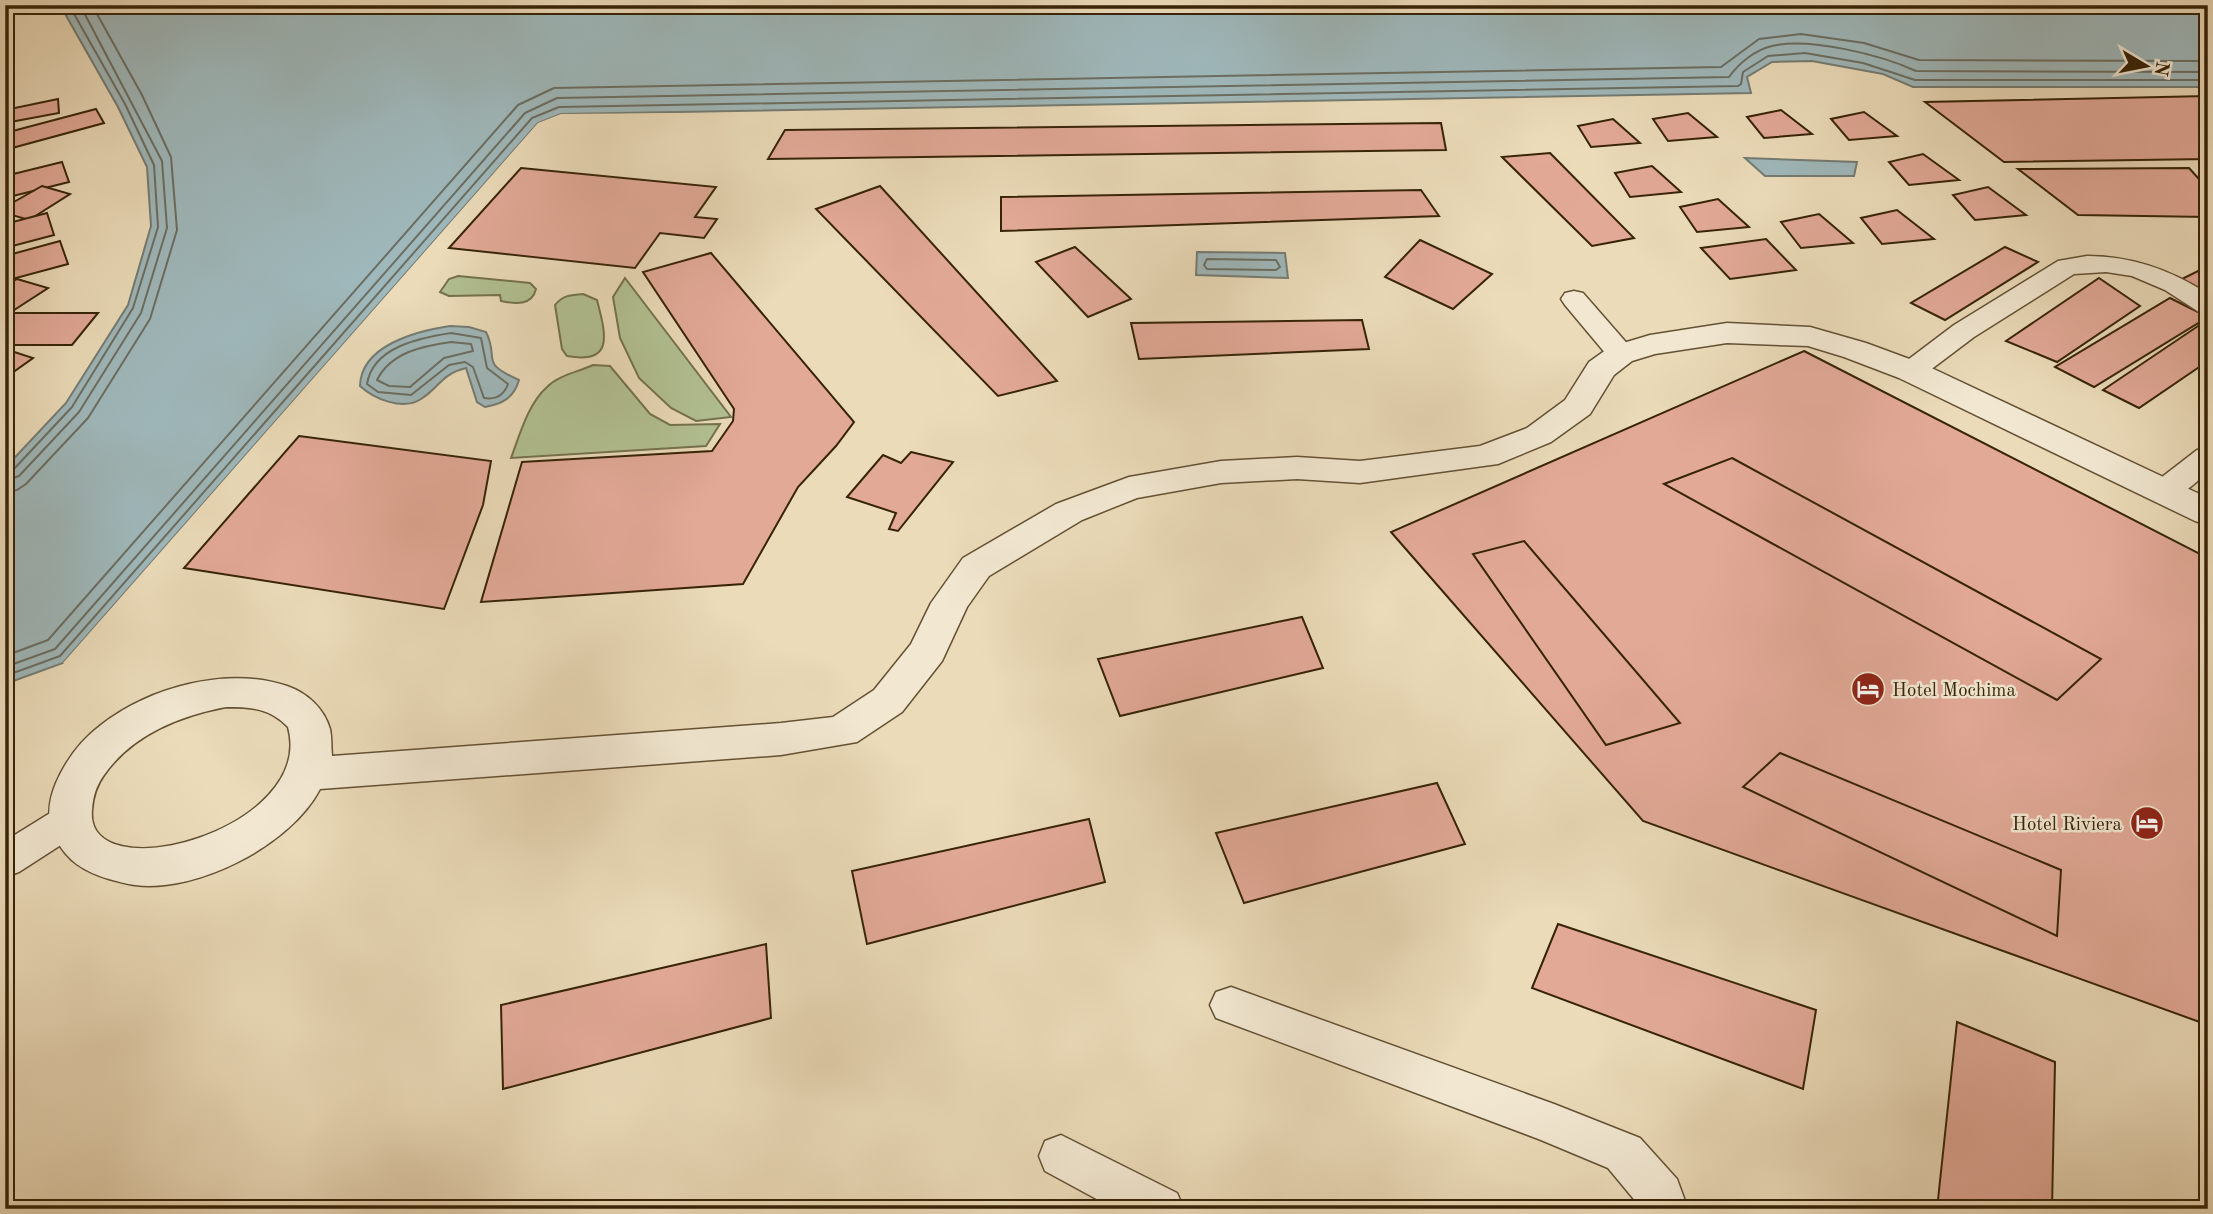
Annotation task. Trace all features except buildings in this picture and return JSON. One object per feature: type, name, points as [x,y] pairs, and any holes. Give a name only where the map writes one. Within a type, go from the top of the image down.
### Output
[{"type":"street","points":[[308,774],[781,739],[842,732],[888,701],[928,651],[950,603],[976,567],[1069,512],[1129,488],[1221,472],[1297,468],[1360,472],[1486,456],[1539,435],[1578,407],[1601,369],[1621,354],[1650,345],[1727,333],[1810,337],[1911,371],[2208,513]]},
{"type":"street","points":[[238,692],[262,693],[289,704],[307,722],[314,746],[308,774],[288,803],[258,830],[220,850],[178,864],[137,867],[104,860],[80,844],[68,821],[72,793],[88,764],[114,737],[150,714],[187,699],[238,692]]},
{"type":"lane","points":[[1911,371],[1964,331],[2067,267],[2111,263],[2146,270],[2208,306]]},
{"type":"lane","points":[[1574,299],[1621,354]]},
{"type":"lane","points":[[2164,491],[2208,457]]},
{"type":"lane","points":[[5,861],[68,821]]},
{"type":"lane","points":[[1231,1005],[1554,1124],[1624,1153],[1661,1194],[1665,1209]]},
{"type":"lane","points":[[1061,1156],[1161,1209]]},
{"type":"green space","points":[[458,276],[530,283],[536,289],[527,301],[517,303],[501,301],[500,295],[449,296],[440,292],[449,279]]},
{"type":"green space","points":[[625,278],[731,417],[696,421],[671,408],[639,378],[620,338],[613,297]]},
{"type":"green space","points":[[583,294],[597,300],[603,324],[603,343],[600,351],[593,356],[567,356],[562,349],[555,305],[564,297]]},
{"type":"green space","points":[[593,365],[610,366],[650,414],[670,425],[720,424],[706,446],[511,458],[525,420],[540,394],[557,379]]},
{"type":"water","points":[[60,5],[2208,5],[2208,87],[1913,87],[1883,74],[1812,61],[1772,62],[1747,77],[1751,93],[561,114],[538,123],[63,663],[5,684],[5,468],[66,403],[128,305],[151,226],[147,167],[118,107]]},
{"type":"water","points":[[1745,158],[1857,162],[1854,176],[1765,176]]},
{"type":"water","points":[[1197,252],[1285,253],[1288,278],[1196,275]]},
{"type":"water","points":[[450,326],[469,327],[486,332],[494,364],[519,380],[506,399],[485,407],[477,402],[466,368],[446,378],[421,399],[406,404],[381,399],[360,386],[363,372],[380,350],[407,336]]},
{"type":"pier","points":[[687,113],[687,116],[561,117],[540,126],[66,665],[63,663],[538,123],[561,114]]},
{"type":"place","name":"Hotel Mochima","points":[[1868,689]]},
{"type":"place","name":"Hotel Riviera","points":[[2147,823]]}]
